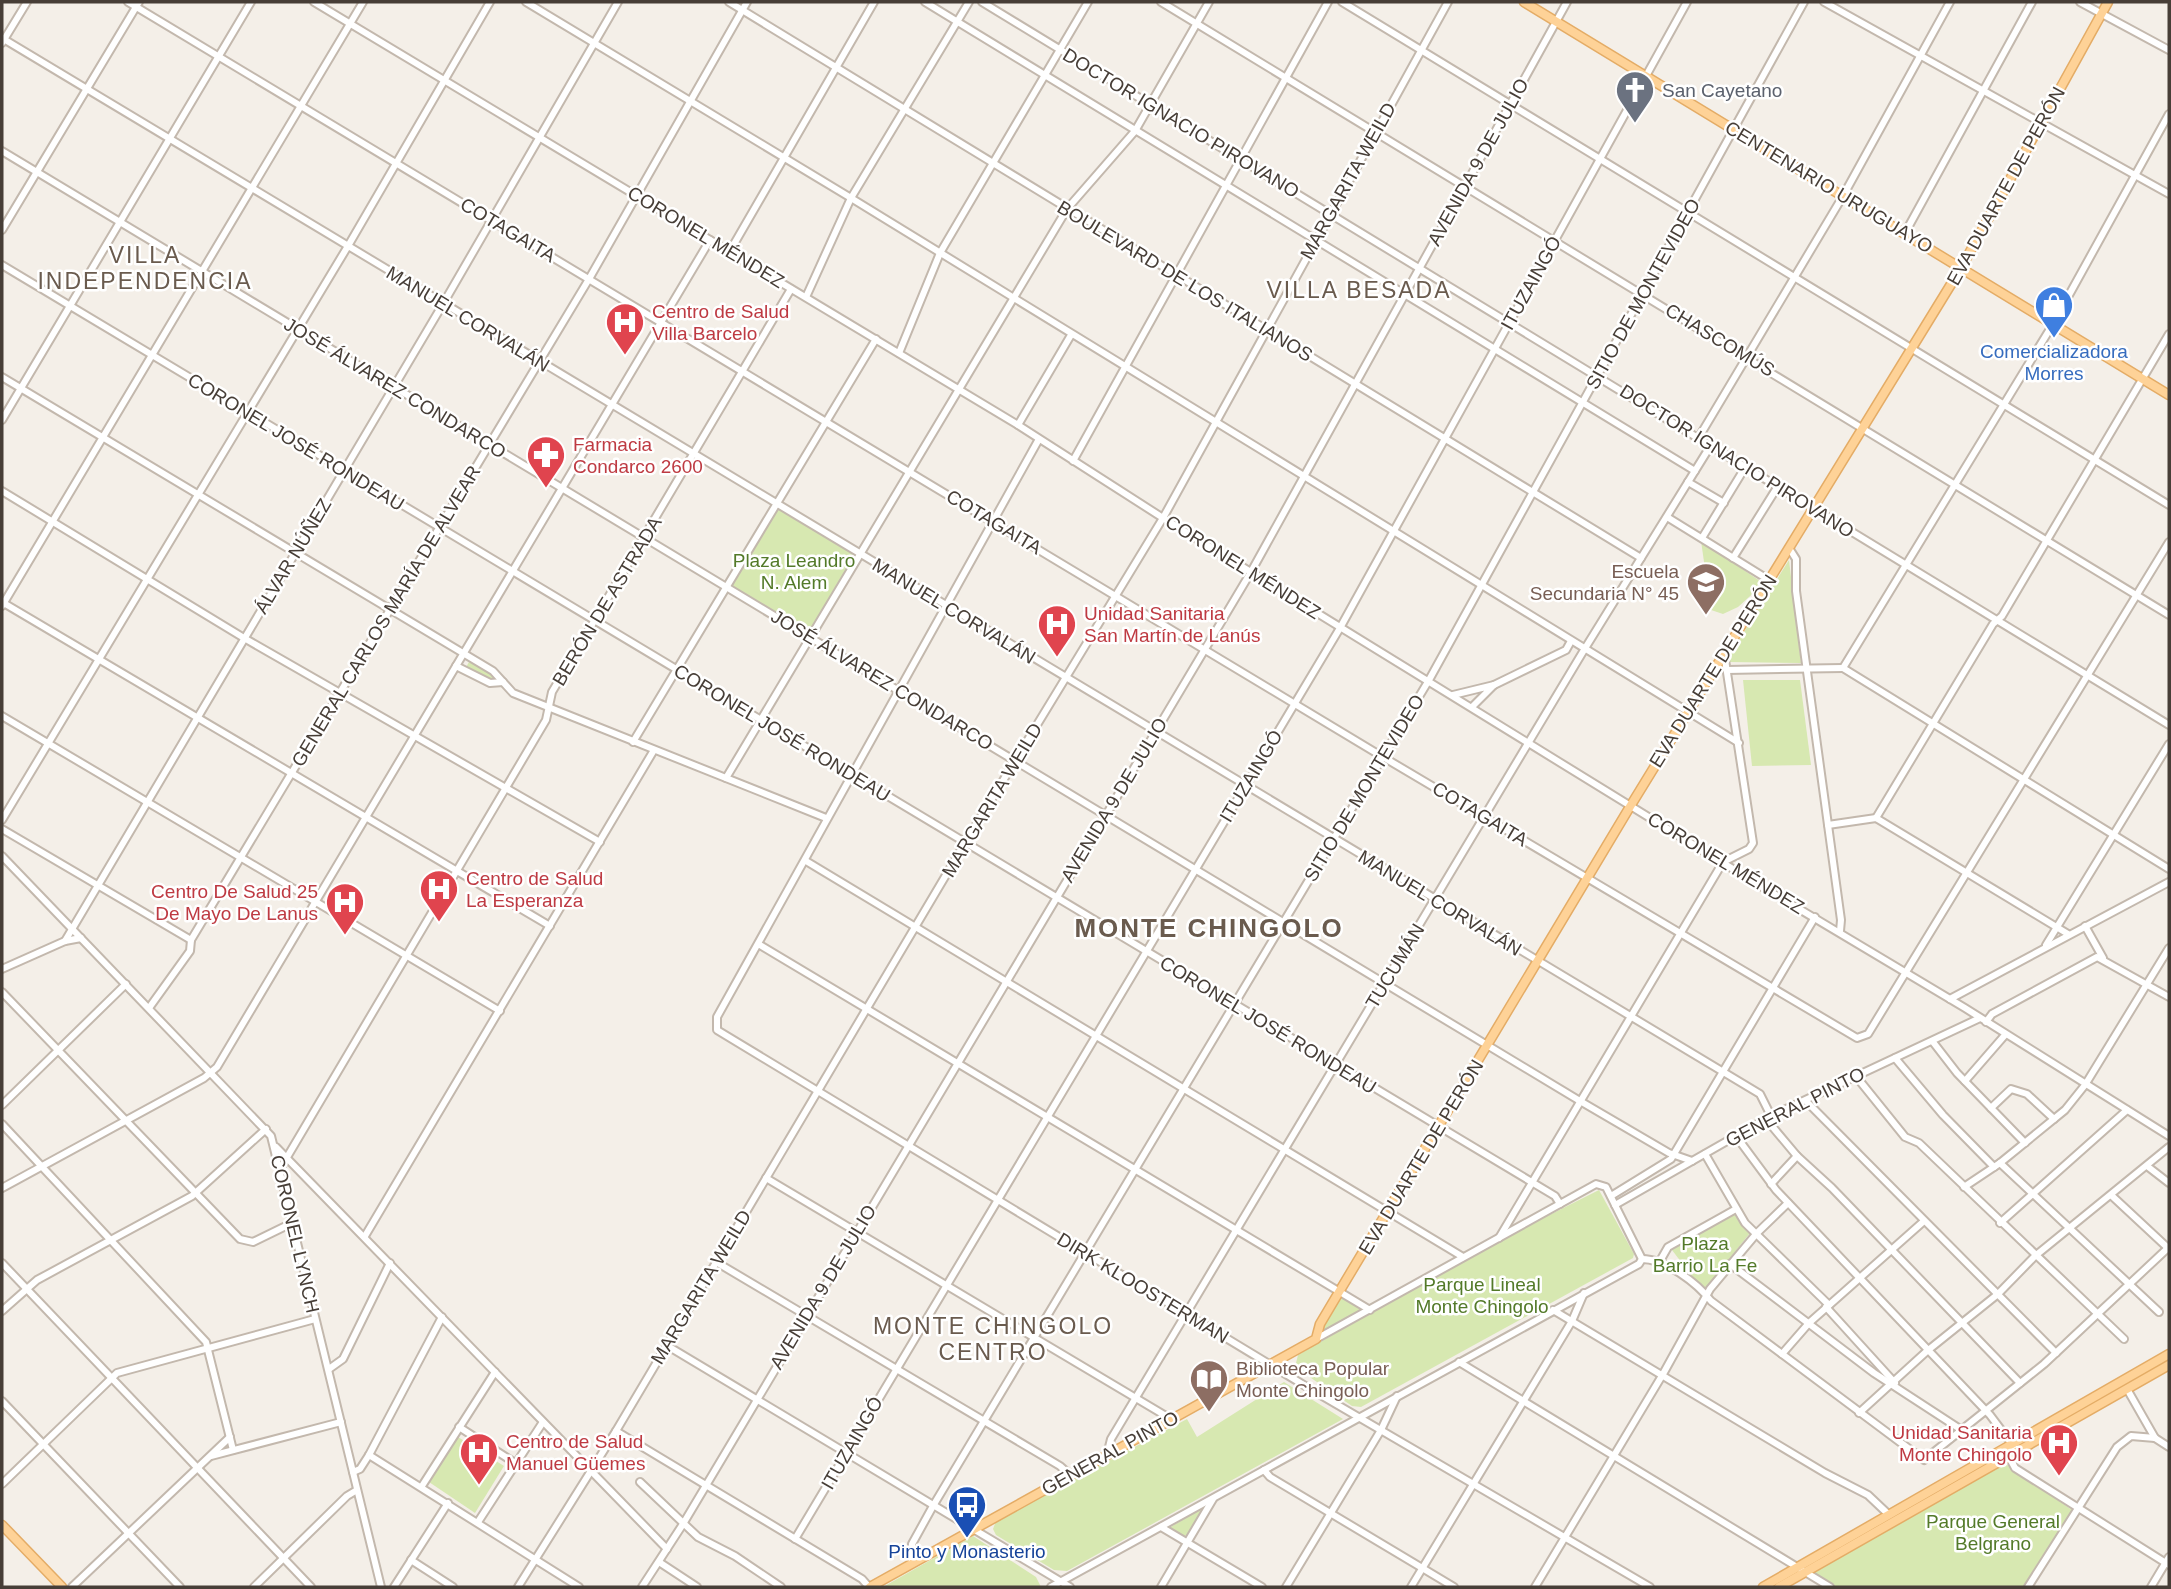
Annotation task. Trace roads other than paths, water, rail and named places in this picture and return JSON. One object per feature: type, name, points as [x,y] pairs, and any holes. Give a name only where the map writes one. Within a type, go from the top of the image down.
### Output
[{"type":"main road","name":"CENTENARIO URUGUAYO","points":[[1524,2],[2169,395]]},
{"type":"main road","name":"EVA DUARTE DE PERÓN","points":[[1317,1339],[1320,1324],[1631,805],[1961,268],[2108,2]]},
{"type":"main road","name":"GENERAL PINTO","points":[[869,1587],[1317,1339]]},
{"type":"main road","points":[[1763,1587],[1887,1513],[2169,1354]]},
{"type":"main road","points":[[1779,1587],[2169,1365]]},
{"type":"main road","points":[[2,1525],[62,1587]]},
{"type":"street","points":[[3,40],[27,2]]},
{"type":"street","name":"COTAGAITA","points":[[128,2],[137,4],[397,164],[1771,989],[1861,1038],[1868,1034],[1904,972]]},
{"type":"street","points":[[2,420],[251,2]]},
{"type":"street","name":"CORONEL MÉNDEZ","points":[[314,2],[542,136],[1018,425],[1163,519],[1950,999],[2169,1136]]},
{"type":"street","points":[[363,2],[2,604],[550,926]]},
{"type":"street","points":[[2,820],[397,164],[490,2]]},
{"type":"street","points":[[526,2],[851,198],[1392,531],[1570,644],[1739,743]]},
{"type":"street","name":"ÁLVAR NÚÑEZ","points":[[65,941],[145,801],[394,388],[618,2]]},
{"type":"street","name":"BOULEVARD DE LOS ITALIANOS","points":[[729,2],[1641,558]]},
{"type":"street","name":"GENERAL CARLOS MARÍA DE ALVEAR","points":[[149,1008],[190,951],[191,940],[589,279],[747,2]]},
{"type":"street","points":[[730,251],[786,159],[874,2]]},
{"type":"street","points":[[925,2],[1695,471]]},
{"type":"street","points":[[806,297],[851,198],[969,2]]},
{"type":"street","name":"DOCTOR IGNACIO PIROVANO","points":[[982,2],[2169,725]]},
{"type":"street","points":[[899,353],[940,253],[1048,75],[1088,2]]},
{"type":"street","name":"CHASCOMÚS","points":[[1161,2],[2169,615]]},
{"type":"street","points":[[726,778],[1067,209],[1135,131],[1209,2]]},
{"type":"street","points":[[1073,461],[1328,2]]},
{"type":"street","points":[[1342,2],[1601,157],[2169,505]]},
{"type":"street","name":"MARGARITA WEILD","points":[[518,1587],[616,1431],[965,844],[1163,519],[1448,2]]},
{"type":"street","name":"AVENIDA 9 DE JULIO","points":[[642,1587],[683,1524],[755,1399],[1251,572],[1567,2]]},
{"type":"street","name":"ITUZAINGÓ","points":[[795,1539],[1340,628],[1687,2]]},
{"type":"street","name":"SITIO DE MONTEVIDEO","points":[[912,1563],[912,1544],[933,1506],[1429,681],[1804,2]]},
{"type":"street","points":[[1824,2],[2169,194]]},
{"type":"street","points":[[1699,437],[1843,195],[1950,2]]},
{"type":"street","points":[[1905,233],[2032,2]]},
{"type":"street","points":[[2080,2],[2169,50]]},
{"type":"street","points":[[2,230],[137,4]]},
{"type":"street","name":"MANUEL CORVALÁN","points":[[3,40],[1762,1097],[1768,1118]]},
{"type":"street","points":[[1843,668],[2053,324],[2169,114]]},
{"type":"street","name":"JOSÉ ÁLVAREZ CONDARCO","points":[[2,151],[1580,1101],[1674,1154],[1692,1161]]},
{"type":"street","points":[[2,1188],[211,1073],[710,240]]},
{"type":"street","name":"CORONEL JOSÉ RONDEAU","points":[[2,265],[1555,1196],[1560,1204]]},
{"type":"street","name":"BERÓN DE ASTRADA","points":[[280,1169],[546,720],[552,692],[791,289]]},
{"type":"street","points":[[1877,818],[2144,380],[2169,334]]},
{"type":"street","points":[[1018,425],[1071,335]]},
{"type":"street","points":[[633,742],[876,339]]},
{"type":"street","points":[[2,377],[493,671],[513,693],[826,818]]},
{"type":"street","points":[[1039,439],[897,688],[760,945],[1370,1310]]},
{"type":"street","name":"TUCUMÁN","points":[[1107,1455],[1111,1439],[1584,650],[1711,445]]},
{"type":"street","points":[[1702,538],[1746,466]]},
{"type":"street","points":[[1688,482],[1724,503]]},
{"type":"street","points":[[1733,558],[1778,486]]},
{"type":"street","points":[[2,491],[244,638],[600,842]]},
{"type":"street","points":[[1667,517],[1769,579]]},
{"type":"street","points":[[1904,972],[2169,542]]},
{"type":"street","points":[[1789,548],[1796,559],[1796,591],[1842,920],[1840,932]]},
{"type":"street","points":[[1570,644],[1578,661]]},
{"type":"street","points":[[1453,695],[1494,685],[1570,644]]},
{"type":"street","points":[[1499,1238],[1723,862],[1749,849],[1753,843],[1724,653]]},
{"type":"street","points":[[456,666],[490,683],[503,682]]},
{"type":"street","points":[[1727,670],[1843,668],[2169,869]]},
{"type":"street","points":[[1472,708],[1494,685]]},
{"type":"street","points":[[2,716],[242,858],[314,904],[500,1011]]},
{"type":"street","points":[[2045,947],[2169,744]]},
{"type":"street","points":[[365,1236],[654,750]]},
{"type":"street","points":[[1828,825],[1877,818],[2068,934]]},
{"type":"street","points":[[2,829],[191,940]]},
{"type":"street","name":"CORONEL LYNCH","points":[[2,856],[266,1129],[275,1145],[381,1587]]},
{"type":"street","points":[[806,861],[1463,1257]]},
{"type":"street","points":[[1950,999],[2169,881]]},
{"type":"street","points":[[1642,1259],[1611,1196],[1661,1167],[1674,1154],[1815,917]]},
{"type":"street","points":[[2085,926],[2100,957],[2169,998]]},
{"type":"street","points":[[2,969],[65,941],[81,938]]},
{"type":"street","name":"DIRK KLOOSTERMAN","points":[[760,945],[715,1024],[720,1035],[1563,1539],[1650,1587]]},
{"type":"street","points":[[1964,1187],[1997,1165],[2054,1119],[2085,1085],[2169,947]]},
{"type":"street","name":"GENERAL PINTO","points":[[1615,1205],[1768,1118],[1855,1075],[1983,1020],[2100,957]]},
{"type":"street","points":[[2,1105],[126,984]]},
{"type":"street","points":[[2,992],[244,1242],[253,1242],[292,1223]]},
{"type":"street","points":[[1965,1081],[2005,1035]]},
{"type":"street","points":[[1933,1042],[1965,1081],[2025,1143]]},
{"type":"street","points":[[1895,1058],[1943,1115],[2159,1312]]},
{"type":"street","points":[[1855,1075],[1905,1137],[1919,1143],[2124,1339]]},
{"type":"street","points":[[1991,1108],[2011,1089],[2027,1094],[2054,1119]]},
{"type":"street","points":[[1806,1101],[2056,1353]]},
{"type":"street","points":[[2000,1223],[2127,1110]]},
{"type":"street","points":[[1768,1118],[1797,1156],[1892,1249],[2020,1383]]},
{"type":"street","points":[[2,1124],[208,1347],[233,1450]]},
{"type":"street","points":[[2,1311],[25,1288],[196,1193],[266,1129]]},
{"type":"street","points":[[1736,1136],[1788,1203],[1987,1412],[2008,1444],[2015,1468],[2076,1509],[2168,1561],[2151,1587]]},
{"type":"street","points":[[275,1145],[667,1549]]},
{"type":"street","points":[[1859,1413],[1927,1351],[1998,1294],[2035,1256],[2169,1147]]},
{"type":"street","points":[[1705,1154],[1736,1209],[1827,1306],[1892,1382]]},
{"type":"street","points":[[1771,1184],[1797,1156]]},
{"type":"street","points":[[2147,1166],[2169,1183]]},
{"type":"street","points":[[766,1178],[1171,1419]]},
{"type":"street","name":"GENERAL PINTO","points":[[1317,1339],[1596,1184],[1604,1185],[1611,1196]]},
{"type":"street","points":[[1642,1259],[1660,1261],[1919,1459],[1927,1460],[2056,1353],[2169,1248],[2111,1195]]},
{"type":"street","points":[[1535,1587],[1707,1296],[1757,1233],[1788,1203]]},
{"type":"street","points":[[1660,1261],[1668,1247],[1736,1209]]},
{"type":"street","points":[[1782,1354],[1827,1306],[1924,1221]]},
{"type":"street","points":[[1051,1587],[1639,1264],[1642,1259]]},
{"type":"street","points":[[716,1262],[1060,1466],[1070,1475]]},
{"type":"street","points":[[2,1263],[311,1587]]},
{"type":"street","points":[[329,1369],[343,1359],[390,1263]]},
{"type":"street","points":[[1730,1264],[1898,1387],[1964,1431]]},
{"type":"street","points":[[1411,1587],[1572,1321],[1584,1293]]},
{"type":"street","points":[[1553,1310],[1825,1473],[1863,1492],[1887,1513]]},
{"type":"street","points":[[353,1472],[360,1469],[369,1455],[442,1317]]},
{"type":"street","points":[[2,1484],[111,1377],[208,1347],[315,1320]]},
{"type":"street","points":[[666,1345],[1070,1587]]},
{"type":"street","points":[[1459,1362],[1521,1403],[1830,1587]]},
{"type":"street","points":[[422,1486],[495,1372]]},
{"type":"street","points":[[2127,1389],[2155,1438]]},
{"type":"street","points":[[1286,1587],[1381,1430],[1397,1396]]},
{"type":"street","points":[[2,1401],[180,1587]]},
{"type":"street","points":[[210,1456],[341,1422]]},
{"type":"street","points":[[478,1521],[543,1422]]},
{"type":"street","points":[[459,1427],[515,1463]]},
{"type":"street","points":[[616,1431],[862,1579],[869,1587]]},
{"type":"street","points":[[2028,1587],[2123,1440],[2139,1435],[2155,1438],[2169,1447]]},
{"type":"street","points":[[72,1587],[230,1437]]},
{"type":"street","points":[[369,1455],[478,1521],[579,1587]]},
{"type":"street","points":[[1264,1470],[1454,1587]]},
{"type":"street","points":[[640,1482],[698,1537],[735,1556],[781,1587]]},
{"type":"street","points":[[254,1587],[347,1496],[357,1490]]},
{"type":"street","points":[[1161,1587],[1213,1499]]},
{"type":"street","points":[[394,1587],[448,1503]]},
{"type":"street","points":[[1161,1527],[1262,1587]]},
{"type":"street","points":[[411,1560],[453,1587]]},
{"type":"street","points":[[659,1562],[697,1587]]},
{"type":"place","name":"San Cayetano","points":[[1635,124]]},
{"type":"place","name":"Comercializadora Morres","points":[[2054,339]]},
{"type":"place","name":"Centro de Salud Villa Barcelo","points":[[625,356]]},
{"type":"place","name":"Farmacia Condarco 2600","points":[[546,489]]},
{"type":"place","name":"Escuela Secundaria N° 45","points":[[1706,616]]},
{"type":"place","name":"Unidad Sanitaria San Martín de Lanús","points":[[1057,658]]},
{"type":"place","name":"Centro de Salud La Esperanza","points":[[439,923]]},
{"type":"place","name":"Centro De Salud 25 De Mayo De Lanus","points":[[345,936]]},
{"type":"place","name":"Biblioteca Popular Monte Chingolo","points":[[1209,1413]]},
{"type":"place","name":"Unidad Sanitaria Monte Chingolo","points":[[2059,1477]]},
{"type":"place","name":"Centro de Salud Manuel Güemes","points":[[479,1486]]},
{"type":"place","name":"Pinto y Monasterio","points":[[967,1539]]},
{"type":"district","name":"VILLA INDEPENDENCIA","points":[[145,268]]},
{"type":"district","name":"VILLA BESADA","points":[[1359,290]]},
{"type":"district","name":"MONTE CHINGOLO","points":[[1209,928]]},
{"type":"district","name":"MONTE CHINGOLO CENTRO","points":[[993,1339]]},
{"type":"park label","name":"Plaza Leandro N. Alem","points":[[794,571]]},
{"type":"park label","name":"Plaza Barrio La Fe","points":[[1705,1254]]},
{"type":"park label","name":"Parque Lineal Monte Chingolo","points":[[1482,1295]]},
{"type":"park label","name":"Parque General Belgrano","points":[[1993,1532]]}]
